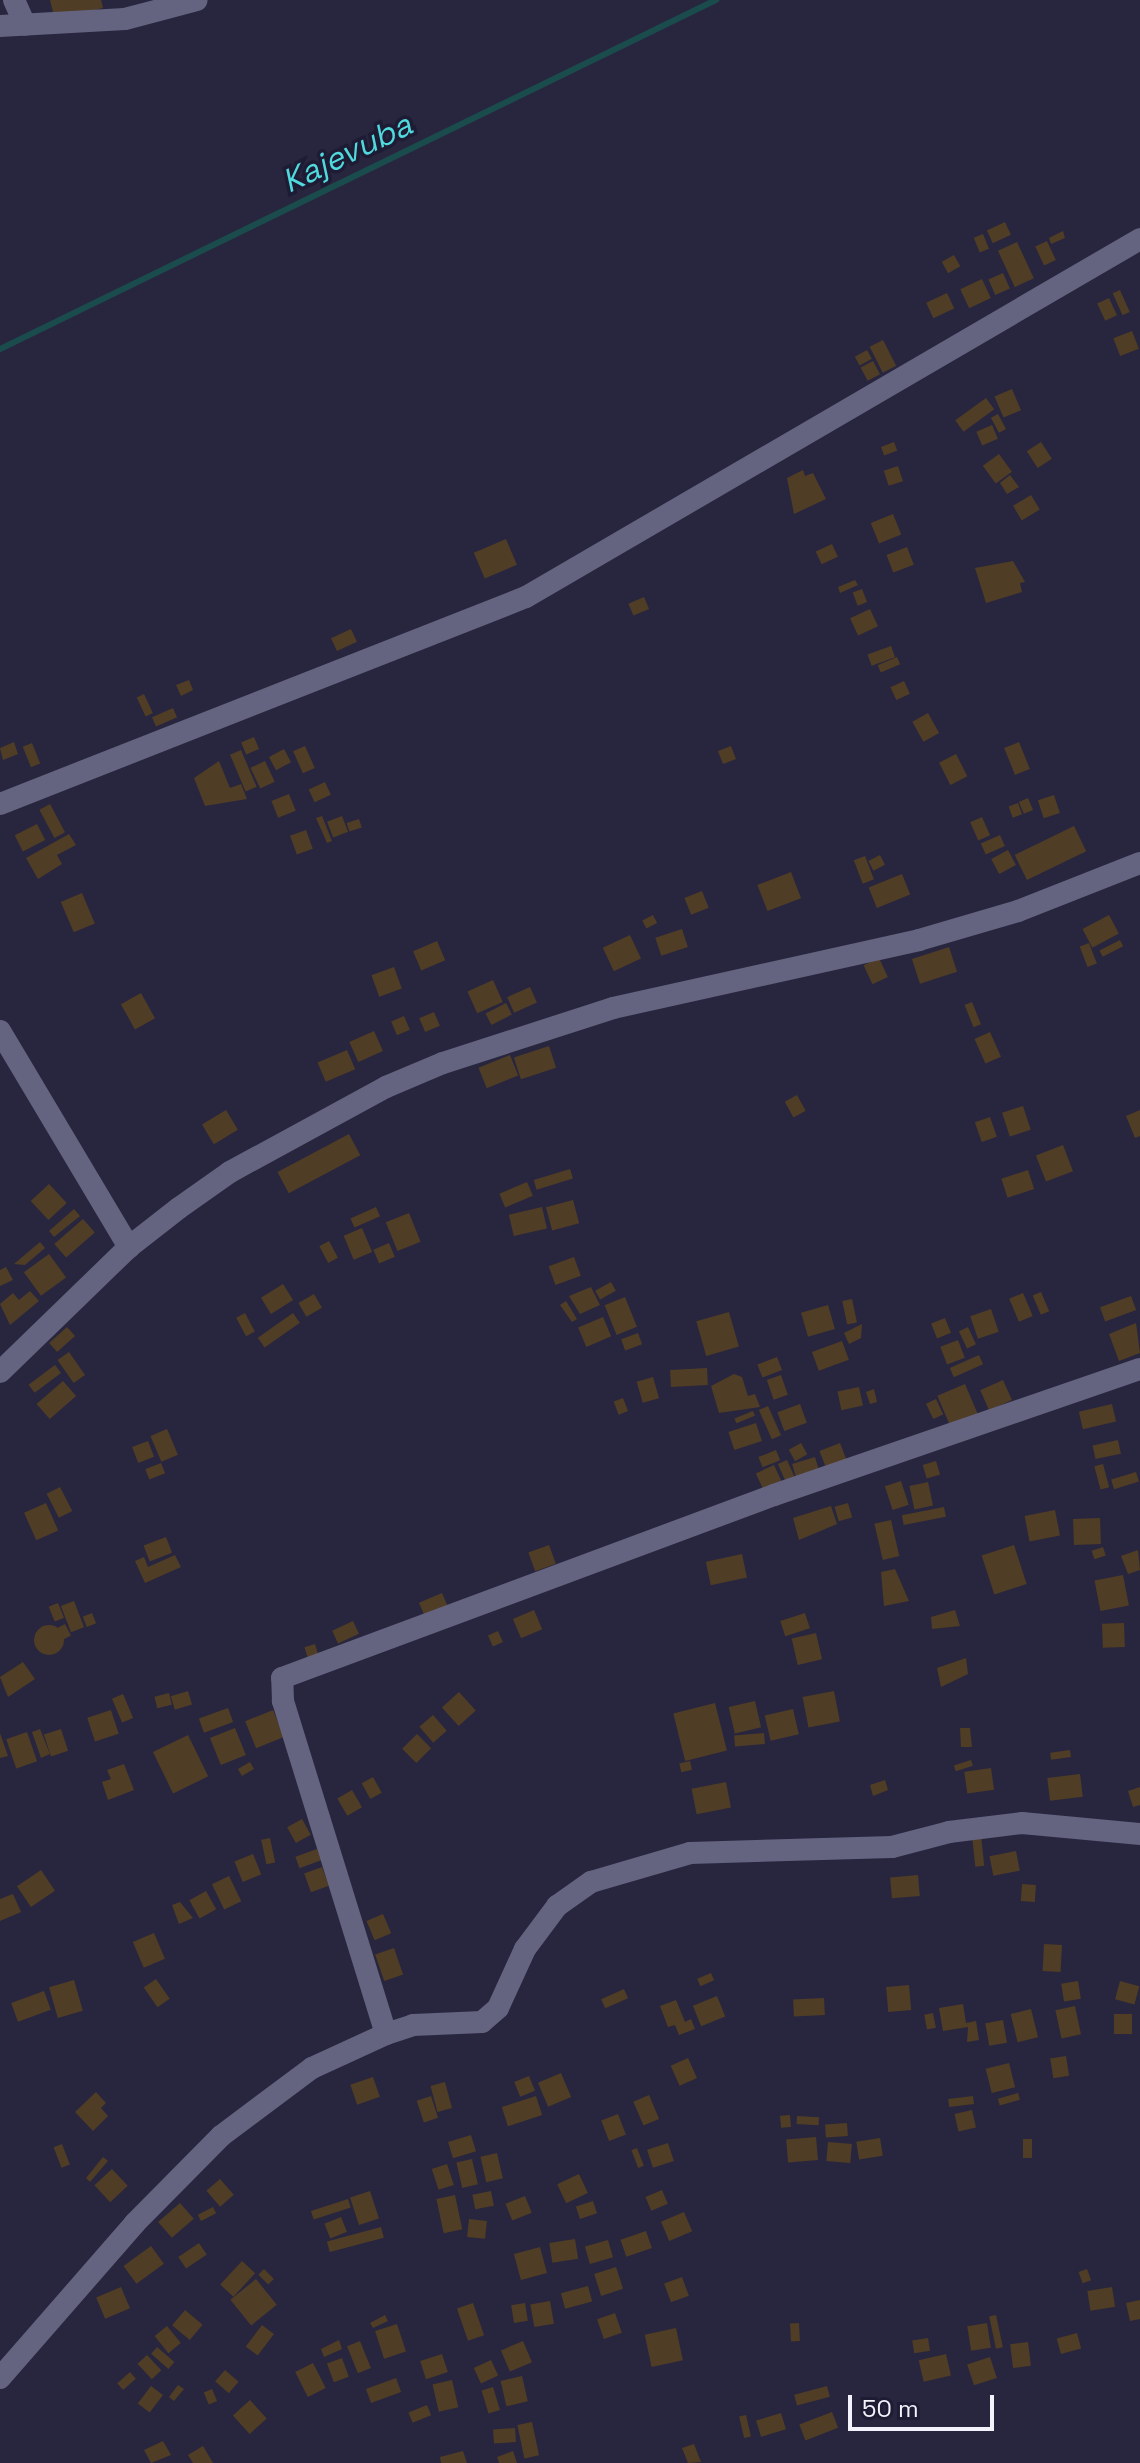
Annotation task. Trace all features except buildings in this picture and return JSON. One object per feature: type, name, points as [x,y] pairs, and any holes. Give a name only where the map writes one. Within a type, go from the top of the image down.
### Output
[{"type":"street","points":[[14,0],[25,25]]},
{"type":"street","points":[[0,26],[125,19],[197,0]]},
{"type":"street","points":[[0,804],[526,597],[1140,239]]},
{"type":"street","points":[[0,1372],[129,1247],[230,1172],[386,1087],[443,1063],[613,1008],[875,950],[1018,911],[1140,863]]},
{"type":"street","points":[[0,1031],[129,1247]]},
{"type":"street","points":[[386,2034],[283,1701],[282,1678],[746,1505],[1140,1369]]},
{"type":"street","points":[[0,2378],[135,2223],[221,2136],[312,2068],[386,2034],[413,2025],[482,2022],[498,2008],[525,1949],[557,1906],[591,1882],[655,1859],[733,1848],[788,1852],[892,1847],[949,1832],[1022,1823],[1140,1834]]},
{"type":"waterway","name":"Kajevuba","points":[[0,349],[716,0]]}]
